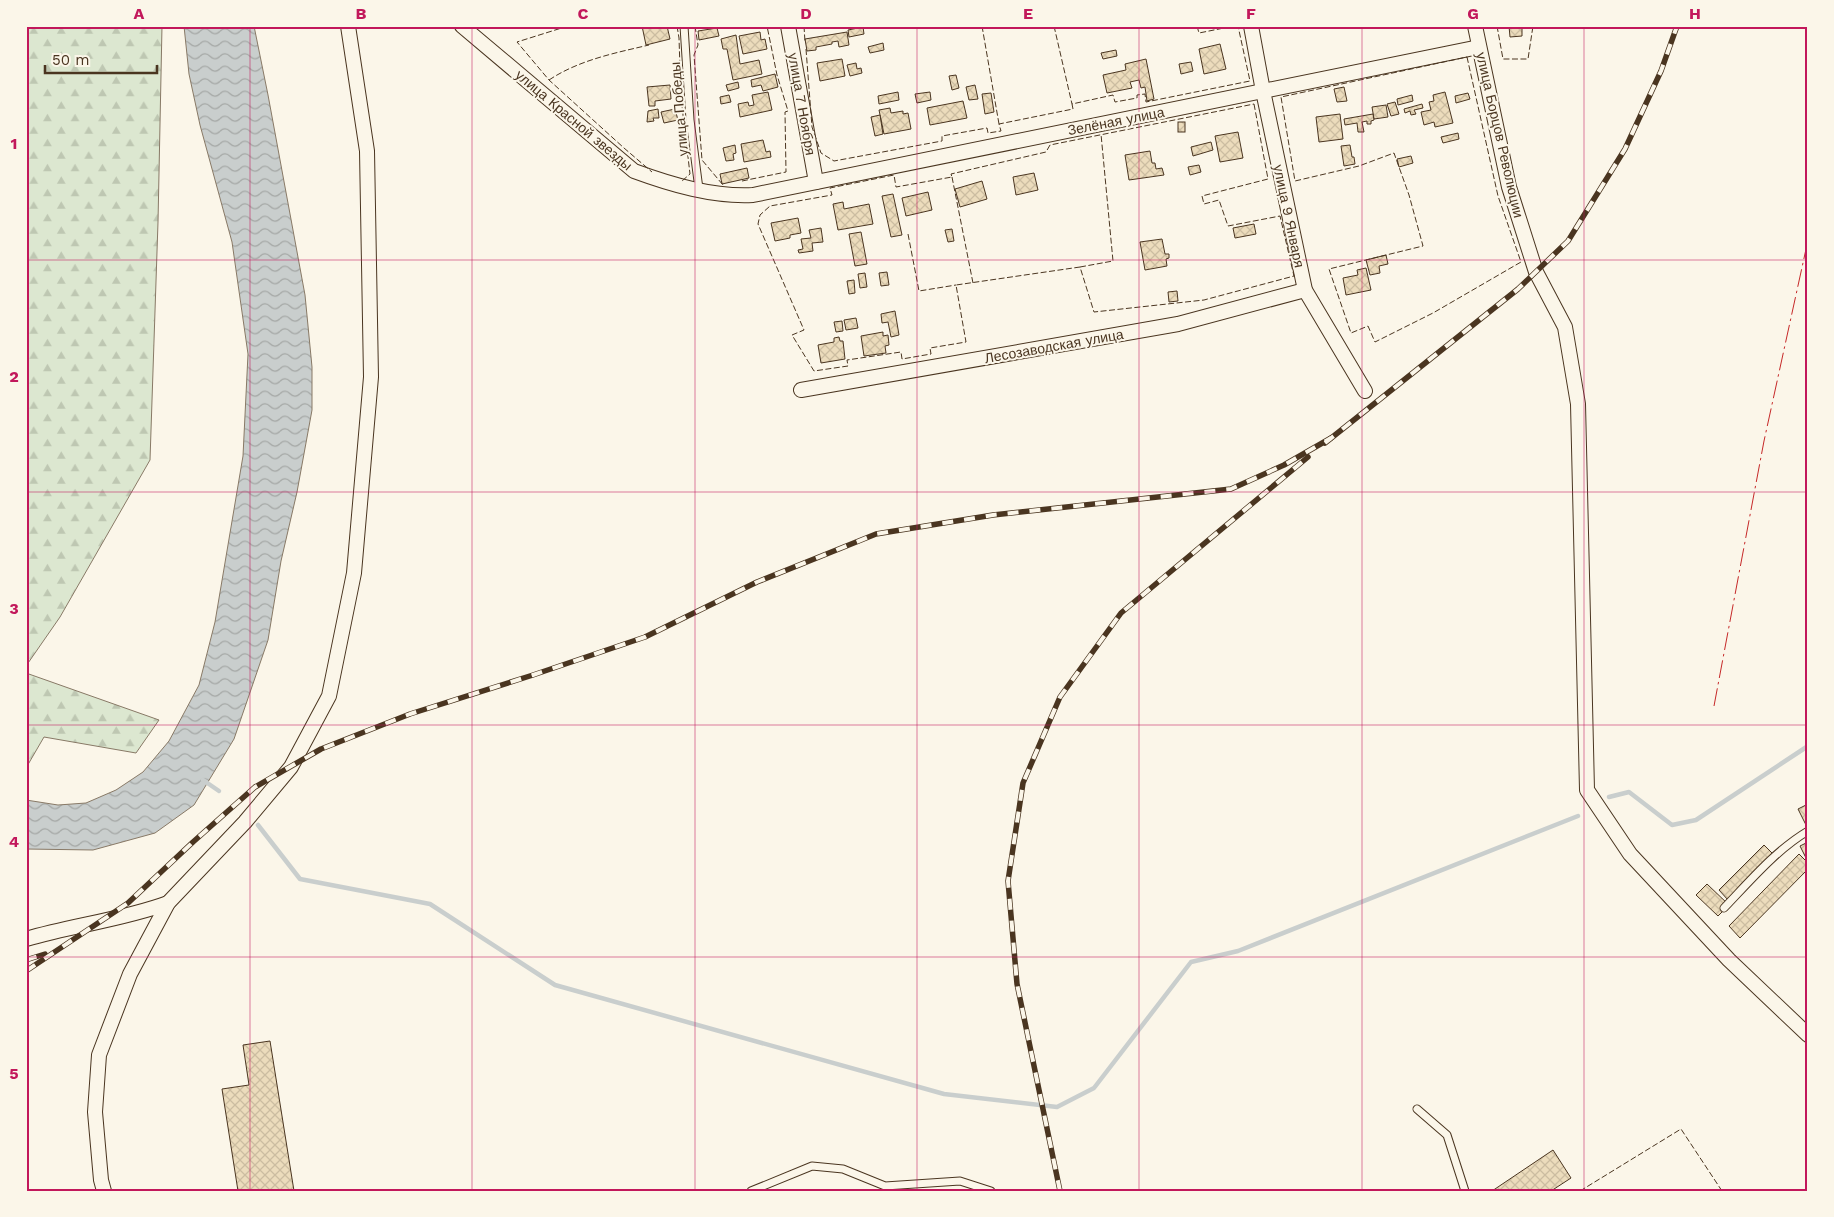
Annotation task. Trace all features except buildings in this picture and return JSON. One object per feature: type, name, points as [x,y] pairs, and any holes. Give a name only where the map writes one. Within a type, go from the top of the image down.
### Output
[{"type":"street","points":[[104,1191],[101,1180],[95,1112],[99,1055],[130,974],[168,903],[244,822],[291,767],[329,696],[354,573],[371,377],[367,151],[348,26]]},
{"type":"street","name":"улица Красной звезды","points":[[462,26],[634,172],[666,183],[730,196],[753,195]]},
{"type":"street","name":"улица 7 Ноября","points":[[788,26],[816,182]]},
{"type":"street","name":"улица 9 Января","points":[[1251,26],[1304,290],[1365,391]]},
{"type":"street","name":"улица Борцов Революции","points":[[1475,26],[1509,187],[1536,272],[1565,327],[1578,404],[1587,790],[1630,854],[1729,960],[1808,1035]]},
{"type":"street","name":"Зелёная улица","points":[[753,195],[1479,47]]},
{"type":"street","name":"Лесозаводская улица","points":[[801,390],[1178,324],[1304,290]]},
{"type":"street","points":[[26,939],[144,912],[168,903]]},
{"type":"lane","name":"улица Победы","points":[[684,26],[690,120],[700,189]]},
{"type":"lane","points":[[1724,908],[1760,870],[1799,836],[1808,831]]},
{"type":"lane","points":[[1417,1109],[1446,1135],[1465,1191]]},
{"type":"lane","points":[[751,1191],[812,1166],[843,1169],[885,1186],[960,1181],[991,1191]]},
{"type":"green space","points":[[26,26],[162,26],[150,460],[60,617],[26,666]]},
{"type":"green space","points":[[26,673],[159,720],[136,753],[44,737],[26,768]]},
{"type":"water","points":[[184,26],[254,26],[305,295],[312,367],[312,410],[297,492],[281,561],[268,640],[234,739],[194,805],[155,833],[93,850],[26,849],[26,800],[58,805],[86,803],[116,790],[143,772],[169,741],[199,685],[215,622],[243,456],[248,354],[232,242],[200,125],[189,74]]},
{"type":"waterway","points":[[1609,797],[1629,792],[1672,825],[1696,820],[1808,746]]},
{"type":"waterway","points":[[203,780],[219,791]]},
{"type":"waterway","points":[[258,825],[300,879],[430,904],[555,985],[944,1094],[1057,1107],[1094,1088],[1191,962],[1238,951],[1578,816]]},
{"type":"railway","points":[[1325,443],[1518,289],[1568,241],[1625,149],[1661,71],[1677,26]]},
{"type":"railway","points":[[26,971],[128,903],[255,787],[321,749],[410,714],[645,637],[757,582],[876,534],[993,515],[1231,489],[1284,465],[1331,438]]},
{"type":"railway","points":[[1060,1191],[1017,984],[1008,881],[1023,783],[1060,697],[1121,613],[1308,457]]},
{"type":"railway","points":[[26,960],[45,954]]},
{"type":"fence","points":[[568,26],[517,42],[549,80],[652,172]]},
{"type":"fence","points":[[677,26],[681,98],[690,174],[682,181]]},
{"type":"fence","points":[[695,26],[698,45],[694,55],[702,160],[723,185]]},
{"type":"fence","points":[[742,181],[786,172],[785,112],[788,111],[777,75],[767,26]]},
{"type":"fence","points":[[804,26],[805,42]]},
{"type":"fence","points":[[982,26],[999,124]]},
{"type":"fence","points":[[1054,26],[1072,104]]},
{"type":"fence","points":[[1197,26],[1199,33],[1234,26]]},
{"type":"fence","points":[[806,49],[812,127],[821,153],[834,161],[942,141],[942,136],[987,128],[988,133],[1001,131],[999,124],[1073,109],[1072,104],[1113,95],[1115,102],[1137,98],[1137,95],[1145,94],[1146,102],[1250,81],[1238,26]]},
{"type":"fence","points":[[1497,26],[1503,59],[1528,59],[1533,26]]},
{"type":"fence","points":[[549,80],[585,62],[649,45]]},
{"type":"fence","points":[[1467,57],[1498,196],[1521,262],[1433,313],[1375,342],[1368,326],[1351,333],[1329,269],[1423,246],[1409,195],[1394,153],[1359,166],[1295,181],[1281,97],[1467,57]]},
{"type":"fence","points":[[1254,104],[1268,179],[1202,196],[1204,204],[1219,200],[1228,226],[1280,216],[1294,276],[1204,300],[1094,312],[1080,267],[956,285],[966,342],[930,348],[931,354],[902,359],[901,352],[847,360],[848,366],[814,371],[792,335],[804,330],[758,224],[760,215],[770,206],[832,195],[830,188],[894,175],[896,187],[952,177],[951,174],[1046,152],[1050,145],[1254,104]]},
{"type":"fence","points":[[1080,267],[1113,261],[1101,134]]},
{"type":"fence","points":[[952,177],[973,283]]},
{"type":"fence","points":[[908,234],[919,291],[956,285]]},
{"type":"fence","points":[[1580,1191],[1681,1129],[1722,1191]]},
{"type":"power","points":[[1714,706],[1764,441],[1808,240]]}]
